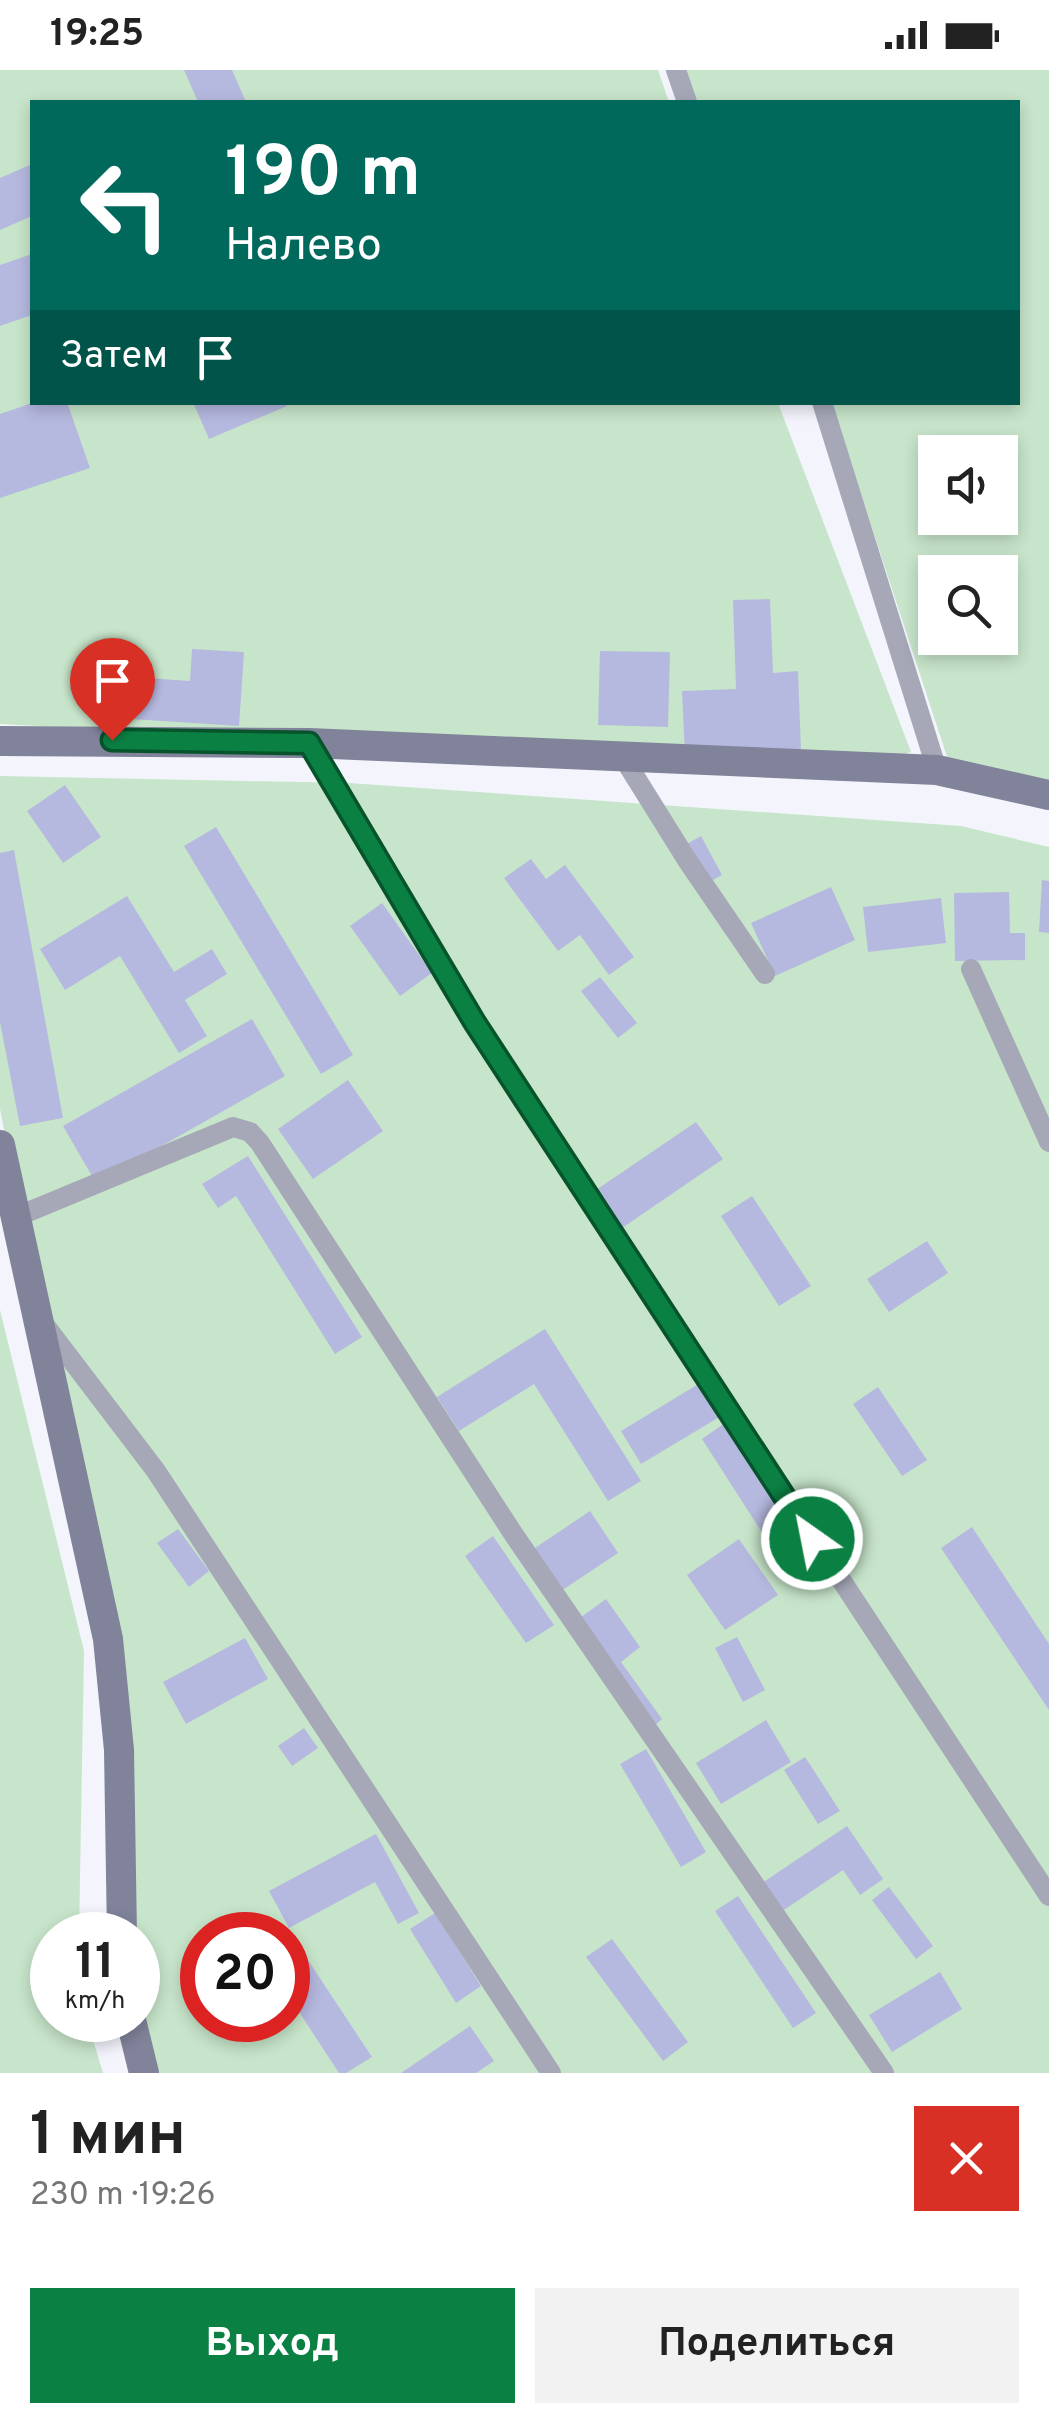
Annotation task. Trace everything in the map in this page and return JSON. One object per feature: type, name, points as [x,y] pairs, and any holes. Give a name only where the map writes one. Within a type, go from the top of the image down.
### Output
[{"type":"street","points":[[0,741],[309,743],[937,770],[1049,794]]},
{"type":"street","points":[[0,1144],[108,1640],[119,1750],[122,1912]]},
{"type":"street","points":[[136,2042],[144,2073]]},
{"type":"lane","points":[[676,70],[685,100]]},
{"type":"lane","points":[[823,405],[937,770]]},
{"type":"lane","points":[[309,743],[475,1023],[1049,1896]]},
{"type":"lane","points":[[624,759],[765,974]]},
{"type":"lane","points":[[971,969],[1049,1142]]},
{"type":"lane","points":[[16,1217],[233,1128],[250,1132],[514,1535],[884,2073]]},
{"type":"lane","points":[[36,1314],[156,1471],[551,2073]]},
{"type":"green space","points":[[0,70],[658,70],[668,100],[30,100],[30,405],[779,405],[911,752],[853,770],[0,724]]},
{"type":"green space","points":[[682,70],[1049,70],[1049,797],[956,784],[832,405],[1020,405],[1020,100],[691,100]]},
{"type":"green space","points":[[0,776],[349,783],[961,826],[1049,847],[1049,2073],[142,2073],[141,2042],[160,2042],[160,1912],[124,1912],[125,1747],[0,1109]]},
{"type":"green space","points":[[0,1310],[84,1651],[79,1912],[30,1912],[30,2042],[94,2042],[103,2073],[0,2073]]},
{"type":"building","points":[[184,70],[232,70],[245,100],[197,100]]},
{"type":"building","points":[[30,165],[30,217],[0,230],[0,178]]},
{"type":"building","points":[[30,255],[30,316],[0,326],[0,265]]},
{"type":"building","points":[[30,404],[68,405],[90,468],[0,498],[0,414]]},
{"type":"building","points":[[194,405],[287,406],[209,439]]},
{"type":"building","points":[[770,599],[773,673],[798,671],[801,751],[685,756],[682,691],[736,689],[733,600]]},
{"type":"building","points":[[192,649],[244,652],[239,726],[100,717],[103,675],[190,681]]},
{"type":"building","points":[[600,651],[670,652],[668,727],[598,725]]},
{"type":"building","points":[[65,785],[101,837],[63,863],[27,811]]},
{"type":"building","points":[[216,827],[353,1055],[321,1074],[184,846]]},
{"type":"building","points":[[701,836],[722,875],[706,884],[685,845]]},
{"type":"building","points":[[14,850],[63,1118],[20,1126],[0,1022],[0,853]]},
{"type":"building","points":[[531,859],[546,879],[565,865],[634,957],[609,975],[580,935],[558,951],[504,878]]},
{"type":"building","points":[[1042,880],[1049,881],[1049,933],[1039,932]]},
{"type":"building","points":[[831,887],[855,940],[775,976],[751,923]]},
{"type":"building","points":[[1009,892],[1010,933],[1025,933],[1025,960],[955,961],[954,893]]},
{"type":"building","points":[[127,896],[174,972],[212,949],[227,974],[185,1000],[207,1036],[179,1053],[120,956],[65,990],[40,949]]},
{"type":"building","points":[[941,898],[946,943],[868,952],[863,907]]},
{"type":"building","points":[[382,903],[432,973],[400,996],[350,926]]},
{"type":"building","points":[[600,977],[637,1023],[618,1038],[581,991]]},
{"type":"building","points":[[252,1019],[285,1076],[96,1183],[63,1126]]},
{"type":"building","points":[[348,1080],[383,1131],[313,1179],[278,1129]]},
{"type":"building","points":[[696,1122],[723,1159],[622,1228],[596,1190]]},
{"type":"building","points":[[248,1156],[362,1337],[335,1354],[236,1196],[218,1208],[202,1184]]},
{"type":"building","points":[[752,1196],[811,1286],[779,1306],[721,1216]]},
{"type":"building","points":[[927,1241],[948,1273],[889,1312],[867,1279]]},
{"type":"building","points":[[545,1329],[641,1481],[608,1501],[534,1384],[459,1431],[437,1397]]},
{"type":"building","points":[[700,1383],[721,1416],[641,1464],[621,1431]]},
{"type":"building","points":[[878,1387],[927,1460],[902,1476],[853,1404]]},
{"type":"building","points":[[725,1423],[796,1533],[772,1548],[702,1439]]},
{"type":"building","points":[[590,1511],[618,1553],[561,1591],[532,1550]]},
{"type":"building","points":[[972,1527],[1049,1644],[1049,1710],[941,1548]]},
{"type":"building","points":[[178,1529],[209,1571],[189,1587],[157,1543]]},
{"type":"building","points":[[493,1536],[554,1625],[526,1643],[465,1556]]},
{"type":"building","points":[[739,1539],[778,1595],[725,1630],[687,1575]]},
{"type":"building","points":[[606,1599],[640,1647],[621,1662],[662,1719],[654,1726],[577,1620]]},
{"type":"building","points":[[737,1637],[765,1690],[743,1702],[715,1648]]},
{"type":"building","points":[[245,1638],[268,1679],[186,1724],[163,1682]]},
{"type":"building","points":[[766,1720],[791,1762],[721,1804],[696,1763]]},
{"type":"building","points":[[304,1728],[318,1748],[292,1766],[278,1746]]},
{"type":"building","points":[[646,1749],[706,1852],[681,1867],[620,1764]]},
{"type":"building","points":[[805,1757],[840,1811],[818,1824],[784,1770]]},
{"type":"building","points":[[847,1826],[883,1879],[860,1895],[843,1870],[781,1912],[762,1883]]},
{"type":"building","points":[[376,1834],[419,1913],[398,1924],[375,1882],[310,1917],[310,1912],[280,1912],[269,1891]]},
{"type":"building","points":[[889,1887],[933,1946],[916,1959],[872,1900]]},
{"type":"building","points":[[738,1896],[816,2013],[793,2028],[715,1911]]},
{"type":"building","points":[[435,1913],[481,1986],[456,2003],[410,1929]]},
{"type":"building","points":[[612,1939],[688,2042],[663,2061],[586,1957]]},
{"type":"building","points":[[310,1963],[372,2057],[346,2073],[339,2073],[310,2029]]},
{"type":"building","points":[[940,1972],[962,2009],[892,2052],[869,2015]]},
{"type":"building","points":[[470,2026],[494,2061],[476,2073],[401,2073]]},
{"type":"route","points":[[112,740],[309,743],[475,1023],[812,1539]]}]
